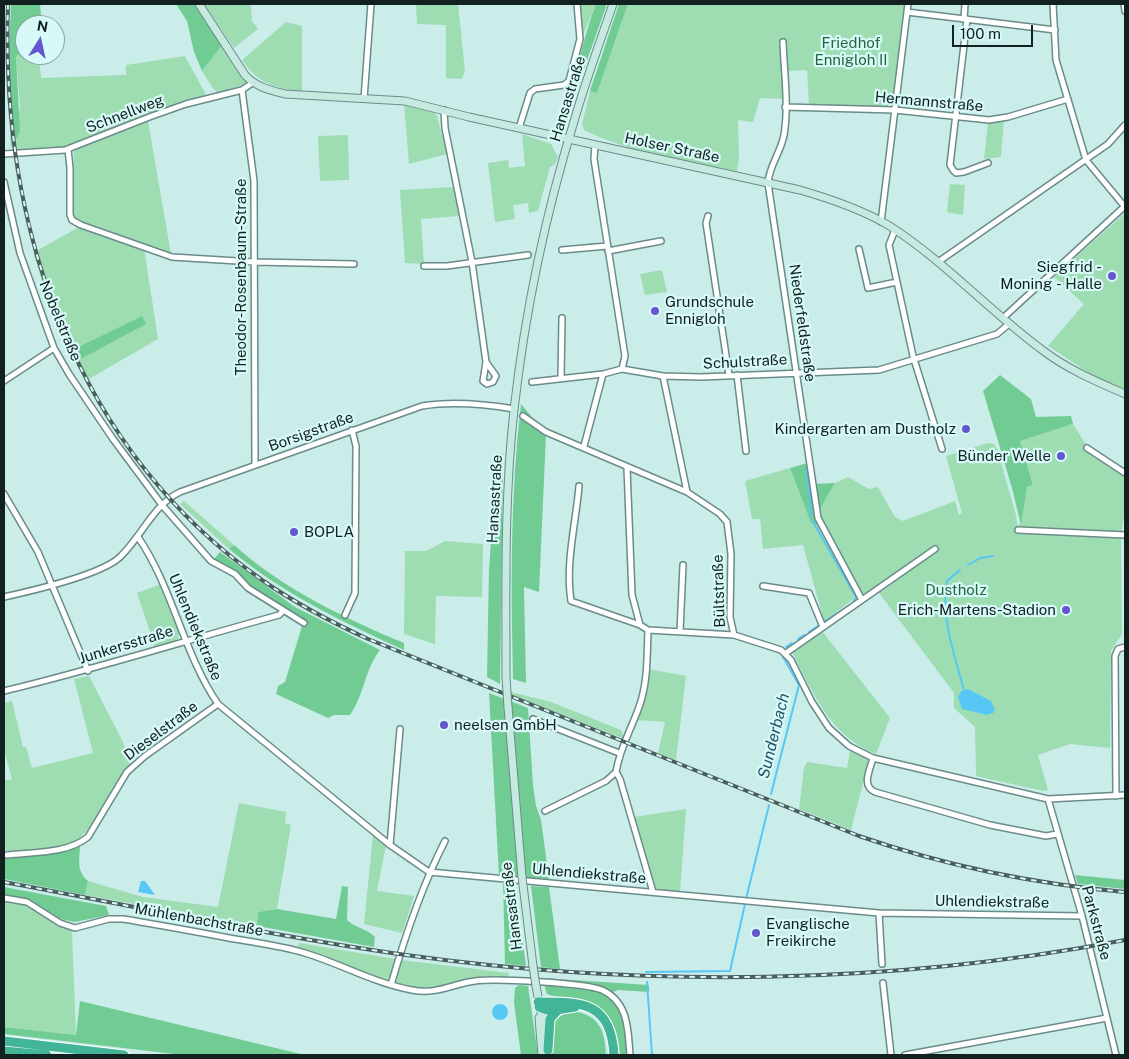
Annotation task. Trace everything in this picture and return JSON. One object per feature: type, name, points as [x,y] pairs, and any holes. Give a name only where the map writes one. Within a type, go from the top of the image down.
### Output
[{"type":"highway","points":[[539,1005],[572,1003],[593,1008],[609,1026],[612,1055]]},
{"type":"highway","points":[[539,1005],[550,1011],[580,1007],[598,1015],[607,1030],[612,1055]]},
{"type":"highway","points":[[547,1053],[550,1019],[558,1010]]},
{"type":"highway","points":[[4,1041],[124,1055]]},
{"type":"highway","points":[[4,1051],[47,1055]]},
{"type":"main road","points":[[199,4],[252,83]]},
{"type":"main road","name":"Hansastraße","points":[[547,1053],[533,966],[522,877],[506,677],[506,560],[514,409],[540,256],[569,139],[614,4]]},
{"type":"main road","name":"Holser Straße","points":[[252,83],[285,94],[405,101],[827,198],[895,230],[938,262],[1009,324],[1046,353],[1071,369],[1125,394]]},
{"type":"street","points":[[364,99],[371,4]]},
{"type":"street","points":[[519,128],[530,93],[535,89],[564,85],[569,81],[580,39],[578,4]]},
{"type":"street","points":[[881,222],[908,4]]},
{"type":"street","points":[[966,4],[950,158],[951,168],[960,173],[988,163]]},
{"type":"street","points":[[1002,318],[1125,206],[1086,160],[1056,60],[1053,4]]},
{"type":"street","points":[[1124,4],[1125,11]]},
{"type":"street","points":[[907,12],[1054,30]]},
{"type":"street","name":"Niederfeldstraße","points":[[783,42],[784,136],[770,170],[768,183],[818,518],[862,600]]},
{"type":"street","name":"Schnellweg","points":[[4,154],[68,149],[186,104],[242,90],[252,83]]},
{"type":"street","name":"Theodor-Rosenbaum-Straße","points":[[242,90],[254,174],[255,465]]},
{"type":"street","name":"Hermannstraße","points":[[785,107],[895,110],[955,117],[998,119],[1068,99]]},
{"type":"street","points":[[444,110],[445,128],[472,262],[486,362]]},
{"type":"street","points":[[938,262],[1108,144],[1125,125]]},
{"type":"street","points":[[595,145],[594,159],[625,356],[622,369]]},
{"type":"street","points":[[68,149],[70,214],[72,220],[172,257],[254,262],[354,264]]},
{"type":"street","name":"Nobelstraße","points":[[4,182],[20,253],[54,348],[112,439],[162,505],[211,561],[235,574],[248,588],[304,623]]},
{"type":"street","points":[[708,216],[706,223],[729,375]]},
{"type":"street","points":[[895,230],[890,245],[897,282],[914,360],[942,449]]},
{"type":"street","points":[[562,250],[608,248],[661,241]]},
{"type":"street","points":[[859,249],[868,288],[897,282]]},
{"type":"street","points":[[424,266],[447,266],[528,256]]},
{"type":"street","points":[[561,377],[562,318]]},
{"type":"street","name":"Schulstraße","points":[[532,382],[561,377],[603,374],[622,369],[662,376],[879,370],[997,334],[1009,324]]},
{"type":"street","points":[[4,381],[54,348]]},
{"type":"street","points":[[584,446],[603,374]]},
{"type":"street","points":[[737,374],[746,451]]},
{"type":"street","points":[[662,376],[688,492]]},
{"type":"street","name":"Borsigstraße","points":[[4,598],[53,585],[105,566],[119,558],[138,537],[162,505],[180,492],[352,430],[434,404],[488,404],[514,409]]},
{"type":"street","name":"Bültstraße","points":[[523,416],[546,432],[584,446],[627,468],[688,492],[720,514],[727,522],[731,554],[730,617],[734,635],[786,653]]},
{"type":"street","points":[[345,615],[355,593],[356,446],[352,430]]},
{"type":"street","points":[[1087,448],[1125,473]]},
{"type":"street","points":[[627,468],[632,595],[640,625]]},
{"type":"street","points":[[579,486],[577,511],[572,525],[571,601],[640,625],[648,630],[734,635]]},
{"type":"street","points":[[4,494],[38,552],[88,671]]},
{"type":"street","points":[[1018,530],[1125,535]]},
{"type":"street","name":"Uhlendiekstraße","points":[[138,537],[154,561],[202,681],[218,704],[390,845],[429,872],[879,913],[1082,916]]},
{"type":"street","points":[[936,549],[786,653],[821,718],[849,746],[873,758],[1048,799],[1125,795]]},
{"type":"street","points":[[680,632],[683,565]]},
{"type":"street","points":[[763,586],[810,593],[823,627]]},
{"type":"street","name":"Junkersstraße","points":[[4,691],[88,671],[185,640],[279,615],[282,611]]},
{"type":"street","points":[[648,630],[644,690],[619,753],[616,772],[620,779],[653,892]]},
{"type":"street","points":[[1116,796],[1115,656],[1118,649],[1125,647]]},
{"type":"street","name":"Dieselstraße","points":[[7,854],[67,848],[83,842],[88,837],[127,772],[145,756],[218,704]]},
{"type":"street","points":[[533,719],[619,753]]},
{"type":"street","points":[[390,845],[400,729]]},
{"type":"street","points":[[873,758],[866,782],[868,787],[875,792],[990,825],[1046,836],[1057,834]]},
{"type":"street","points":[[545,811],[606,781],[616,772]]},
{"type":"street","name":"Parkstraße","points":[[1048,799],[1082,916],[1116,1055]]},
{"type":"street","points":[[392,985],[406,935],[429,872],[444,842]]},
{"type":"street","name":"Mühlenbachstraße","points":[[4,898],[27,902],[60,923],[75,928],[109,919],[123,918],[305,953],[392,985],[432,992],[473,981],[493,980],[582,986],[602,990],[618,1002],[626,1014],[630,1055]]},
{"type":"street","points":[[879,913],[882,964]]},
{"type":"street","points":[[884,984],[890,1055]]},
{"type":"street","points":[[905,1055],[1107,1018]]},
{"type":"green space","points":[[11,4],[40,4],[41,15],[15,15],[15,65],[20,132],[16,139],[12,140],[11,150],[8,70]]},
{"type":"green space","points":[[176,4],[194,4],[222,45],[202,71],[194,52],[187,21]]},
{"type":"green space","points":[[204,4],[251,4],[252,21],[258,29],[234,48]]},
{"type":"green space","points":[[416,4],[458,4],[465,71],[462,79],[446,78],[446,25],[417,24]]},
{"type":"green space","points":[[580,4],[596,4],[583,35]]},
{"type":"green space","points":[[596,4],[607,4],[569,111],[565,104]]},
{"type":"green space","points":[[619,4],[628,4],[597,93],[590,91]]},
{"type":"green space","name":"Friedhof Ennigloh II","points":[[628,4],[905,4],[894,96],[887,106],[809,105],[807,70],[786,71],[787,99],[760,98],[753,122],[738,120],[739,157],[737,171],[621,145],[584,130],[582,124],[590,91],[597,93]]},
{"type":"green space","points":[[286,22],[302,26],[302,91],[275,87],[260,79],[242,60]]},
{"type":"green space","points":[[222,45],[246,80],[245,84],[219,93],[214,90],[202,71]]},
{"type":"green space","points":[[185,56],[205,93],[204,96],[163,108],[64,148],[13,149],[12,140],[16,139],[20,107],[17,65],[40,65],[41,78],[126,75],[126,65]]},
{"type":"green space","points":[[404,103],[433,111],[437,116],[447,154],[409,164]]},
{"type":"green space","points":[[1004,120],[1001,157],[984,159],[988,122]]},
{"type":"green space","points":[[148,121],[171,254],[81,223],[74,217],[72,211],[74,150]]},
{"type":"green space","points":[[522,134],[551,144],[558,157],[555,164],[550,167],[538,211],[529,213],[528,203],[513,205],[515,219],[495,222],[488,163],[508,160],[509,168],[525,166]]},
{"type":"green space","points":[[348,135],[349,180],[320,181],[318,136]]},
{"type":"green space","points":[[950,184],[965,185],[963,215],[947,212]]},
{"type":"green space","points":[[454,187],[460,216],[421,219],[424,264],[405,263],[400,190]]},
{"type":"green space","points":[[1125,213],[1125,390],[1103,382],[1048,346],[1084,304],[1054,277]]},
{"type":"green space","points":[[79,227],[144,248],[158,339],[87,380],[77,361],[79,358],[145,324],[142,316],[72,350],[45,290],[33,253]]},
{"type":"green space","points":[[662,270],[667,292],[645,295],[640,274]]},
{"type":"green space","points":[[142,316],[146,324],[77,361],[72,350]]},
{"type":"green space","points":[[1000,375],[1031,399],[1036,417],[1071,416],[1073,424],[1020,441],[1033,485],[1027,487],[1021,525],[983,391]]},
{"type":"green space","points":[[521,404],[546,434],[539,592],[524,587],[526,683],[513,679],[512,645],[513,507]]},
{"type":"green space","name":"Dustholz","points":[[1073,424],[1087,446],[1125,475],[1125,508],[1121,537],[1122,634],[1111,651],[1110,748],[1070,744],[1038,755],[1048,790],[1043,791],[976,776],[975,727],[954,708],[954,693],[879,593],[894,583],[891,577],[865,594],[861,593],[823,525],[819,511],[835,483],[848,477],[869,489],[878,487],[895,517],[903,521],[955,501],[959,515],[962,513],[946,456],[988,443],[994,444],[997,449],[1016,515],[1017,525],[1020,525],[1027,487],[1033,485],[1020,441]]},
{"type":"green space","points":[[497,453],[503,454],[500,684],[487,677],[489,570]]},
{"type":"green space","points":[[807,463],[818,524],[811,523],[790,468]]},
{"type":"green space","points":[[790,468],[811,523],[818,524],[855,598],[824,621],[803,545],[763,549],[760,519],[752,519],[745,481]]},
{"type":"green space","points":[[835,483],[819,511],[814,484]]},
{"type":"green space","points":[[184,501],[234,545],[229,549],[180,504]]},
{"type":"green space","points":[[445,541],[483,544],[482,597],[436,596],[435,644],[404,634],[405,551],[426,551]]},
{"type":"green space","points":[[234,545],[253,561],[294,589],[337,613],[404,643],[404,650],[358,629],[291,593],[229,549]]},
{"type":"green space","points":[[220,552],[295,607],[380,650],[371,665],[355,707],[350,715],[334,715],[328,718],[276,694],[278,686],[285,682],[303,623],[213,560]]},
{"type":"green space","points":[[161,584],[179,631],[178,639],[155,647],[137,593]]},
{"type":"green space","points":[[822,631],[890,718],[876,754],[846,736],[825,712],[792,652]]},
{"type":"green space","points":[[648,669],[686,676],[676,760],[658,753],[665,722],[636,720],[647,686]]},
{"type":"green space","points":[[89,676],[123,742],[130,764],[93,823],[75,841],[65,846],[50,849],[4,851],[4,781],[12,779],[4,749],[4,703],[12,701],[23,747],[26,747],[32,768],[93,753],[74,679]]},
{"type":"green space","points":[[507,691],[551,702],[621,730],[624,739],[507,693]]},
{"type":"green space","points":[[489,693],[528,708],[533,785],[536,806],[541,820],[549,879],[499,876]]},
{"type":"green space","points":[[850,751],[869,760],[851,830],[799,809],[804,768],[807,762],[847,768]]},
{"type":"green space","points":[[239,803],[286,812],[285,823],[291,825],[277,909],[258,912],[257,926],[85,895],[88,881],[143,897],[218,907]]},
{"type":"green space","points":[[686,809],[680,893],[660,890],[655,887],[634,817]]},
{"type":"green space","points":[[373,835],[386,845],[377,891],[414,896],[402,933],[364,924]]},
{"type":"green space","points":[[80,847],[80,870],[88,881],[85,895],[4,879],[4,851],[7,856]]},
{"type":"green space","points":[[1075,875],[1125,880],[1125,889],[1078,884]]},
{"type":"green space","points":[[503,882],[515,884],[526,966],[505,964]]},
{"type":"green space","points":[[342,886],[348,887],[347,920],[375,937],[374,947],[257,926],[258,912],[277,909],[336,919]]},
{"type":"green space","points":[[531,886],[549,887],[560,969],[541,967]]},
{"type":"green space","points":[[4,887],[106,906],[109,915],[75,922],[61,919],[28,899],[4,895]]},
{"type":"green space","points":[[4,902],[25,905],[72,931],[76,1035],[4,1027]]},
{"type":"green space","points":[[299,943],[401,960],[509,973],[508,977],[486,976],[431,989],[410,987],[366,974],[303,949],[298,946]]},
{"type":"green space","points":[[542,978],[649,985],[649,992],[618,990],[606,995],[618,1007],[624,1022],[627,1055],[620,1055],[617,1034],[609,1016],[603,1010],[585,1000],[547,994]]},
{"type":"green space","points":[[519,985],[528,986],[538,1055],[521,1055],[514,1003],[515,988]]},
{"type":"green space","points":[[80,1001],[305,1055],[183,1055],[4,1034],[4,1027],[76,1035]]},
{"type":"green space","points":[[573,1011],[589,1016],[599,1025],[604,1038],[606,1055],[554,1055],[552,1033],[555,1022],[559,1017]]},
{"type":"water","points":[[968,689],[991,701],[995,710],[993,713],[987,715],[962,709],[958,697],[961,691]]},
{"type":"water","points":[[141,881],[145,881],[155,895],[138,892]]},
{"type":"water","points":[[497,1004],[503,1004],[508,1009],[506,1018],[497,1020],[492,1015],[492,1009]]},
{"type":"waterway","name":"Sunderbach","points":[[806,468],[811,516]]},
{"type":"waterway","name":"Sunderbach","points":[[812,520],[856,597],[853,603],[825,621]]},
{"type":"waterway","points":[[968,565],[980,558],[993,556]]},
{"type":"waterway","points":[[960,570],[947,581],[945,608],[953,650],[964,690]]},
{"type":"waterway","name":"Sunderbach","points":[[809,632],[818,626]]},
{"type":"waterway","name":"Sunderbach","points":[[798,639],[804,635]]},
{"type":"waterway","name":"Sunderbach","points":[[786,647],[792,643]]},
{"type":"waterway","name":"Sunderbach","points":[[771,794],[799,685],[783,657]]},
{"type":"waterway","name":"Sunderbach","points":[[746,899],[769,805]]},
{"type":"waterway","name":"Sunderbach","points":[[646,972],[730,971],[745,904]]},
{"type":"waterway","name":"Sunderbach","points":[[647,982],[652,1055]]},
{"type":"railway","points":[[8,4],[9,88],[18,170],[36,250],[62,326],[97,399],[142,466],[197,527],[262,580],[287,597],[368,639],[859,836],[924,856],[990,872],[1057,884],[1125,892]]},
{"type":"railway","points":[[4,882],[255,930],[406,955],[496,966],[586,973],[676,977],[767,977],[857,973],[947,966],[1036,955],[1125,940]]},
{"type":"place","name":"Siegfrid - Moning - Halle","points":[[1112,276]]},
{"type":"place","name":"Grundschule Ennigloh","points":[[655,311]]},
{"type":"place","name":"Kindergarten am Dustholz","points":[[966,429]]},
{"type":"place","name":"Bünder Welle","points":[[1061,456]]},
{"type":"place","name":"BOPLA","points":[[294,532]]},
{"type":"place","name":"Erich-Martens-Stadion","points":[[1066,610]]},
{"type":"place","name":"neelsen GmbH","points":[[444,725]]},
{"type":"place","name":"Evanglische Freikirche","points":[[756,933]]}]
